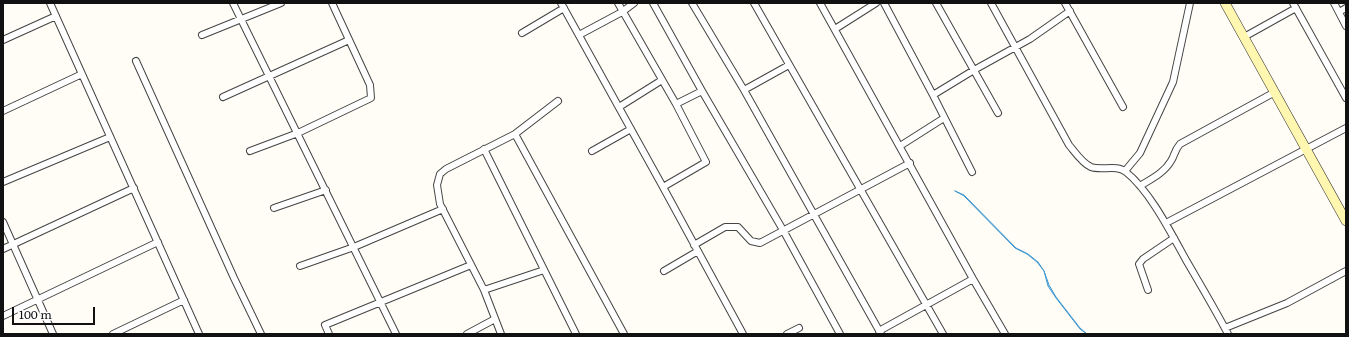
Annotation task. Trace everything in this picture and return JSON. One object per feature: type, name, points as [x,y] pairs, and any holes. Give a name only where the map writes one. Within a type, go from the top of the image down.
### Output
[{"type":"street","points":[[50,3],[199,334]]},
{"type":"street","points":[[233,3],[396,334]]},
{"type":"street","points":[[202,35],[281,3]]},
{"type":"street","points":[[250,151],[298,133],[371,98],[370,84],[332,3]]},
{"type":"street","points":[[618,3],[676,104],[706,162],[663,188]]},
{"type":"street","points":[[579,35],[622,12],[634,3]]},
{"type":"street","points":[[653,3],[702,91],[783,230],[840,334]]},
{"type":"street","points":[[692,3],[744,90],[880,333],[973,279]]},
{"type":"street","points":[[754,3],[944,334]]},
{"type":"street","points":[[820,3],[1005,334]]},
{"type":"street","points":[[835,29],[876,3]]},
{"type":"street","points":[[884,3],[972,172]]},
{"type":"street","points":[[936,3],[998,113]]},
{"type":"street","points":[[991,3],[1069,145],[1079,157],[1090,166],[1116,168],[1125,171],[1140,186],[1166,223],[1228,334]]},
{"type":"street","points":[[1065,3],[1123,107]]},
{"type":"street","points":[[1125,171],[1140,153],[1173,82],[1190,3]]},
{"type":"street","points":[[1225,3],[1346,221]]},
{"type":"street","points":[[1334,3],[1346,26]]},
{"type":"street","points":[[522,33],[562,5],[743,334]]},
{"type":"street","points":[[1244,37],[1295,6],[1346,98]]},
{"type":"street","points":[[1339,12],[1346,8]]},
{"type":"street","points":[[933,95],[1016,47],[1070,11]]},
{"type":"street","points":[[3,40],[56,16]]},
{"type":"street","points":[[224,97],[349,40]]},
{"type":"street","points":[[136,61],[234,278],[261,334]]},
{"type":"street","points":[[744,90],[789,65]]},
{"type":"street","points":[[3,111],[82,74]]},
{"type":"street","points":[[619,107],[662,80]]},
{"type":"street","points":[[676,104],[702,91]]},
{"type":"street","points":[[1140,186],[1164,171],[1171,161],[1174,151],[1180,144],[1275,92]]},
{"type":"street","points":[[501,334],[484,290],[440,204],[437,185],[440,174],[446,169],[515,134],[558,101]]},
{"type":"street","points":[[900,146],[944,118]]},
{"type":"street","points":[[1166,223],[1346,128]]},
{"type":"street","points":[[592,151],[631,129]]},
{"type":"street","points":[[515,134],[624,334]]},
{"type":"street","points":[[3,182],[110,137]]},
{"type":"street","points":[[484,149],[576,334]]},
{"type":"street","points":[[694,245],[725,227],[738,227],[751,241],[760,242],[910,163]]},
{"type":"street","points":[[3,249],[134,188]]},
{"type":"street","points":[[274,208],[326,190]]},
{"type":"street","points":[[300,266],[354,247],[443,209]]},
{"type":"street","points":[[3,222],[53,334]]},
{"type":"street","points":[[1148,290],[1139,264],[1174,238]]},
{"type":"street","points":[[3,316],[158,242]]},
{"type":"street","points":[[664,271],[698,251]]},
{"type":"street","points":[[329,334],[325,325],[471,265]]},
{"type":"street","points":[[484,290],[544,270]]},
{"type":"street","points":[[1224,328],[1287,303],[1346,271]]},
{"type":"street","points":[[113,334],[184,300]]},
{"type":"street","points":[[467,334],[495,319]]},
{"type":"street","points":[[787,334],[798,328]]},
{"type":"water","points":[[955,191],[964,195],[1016,248],[1028,254],[1038,262],[1044,271],[1037,262],[1027,254],[1015,248],[964,196]]},
{"type":"water","points":[[1044,271],[1049,285],[1056,297],[1080,328],[1087,334],[1080,329],[1056,298],[1048,286]]}]
